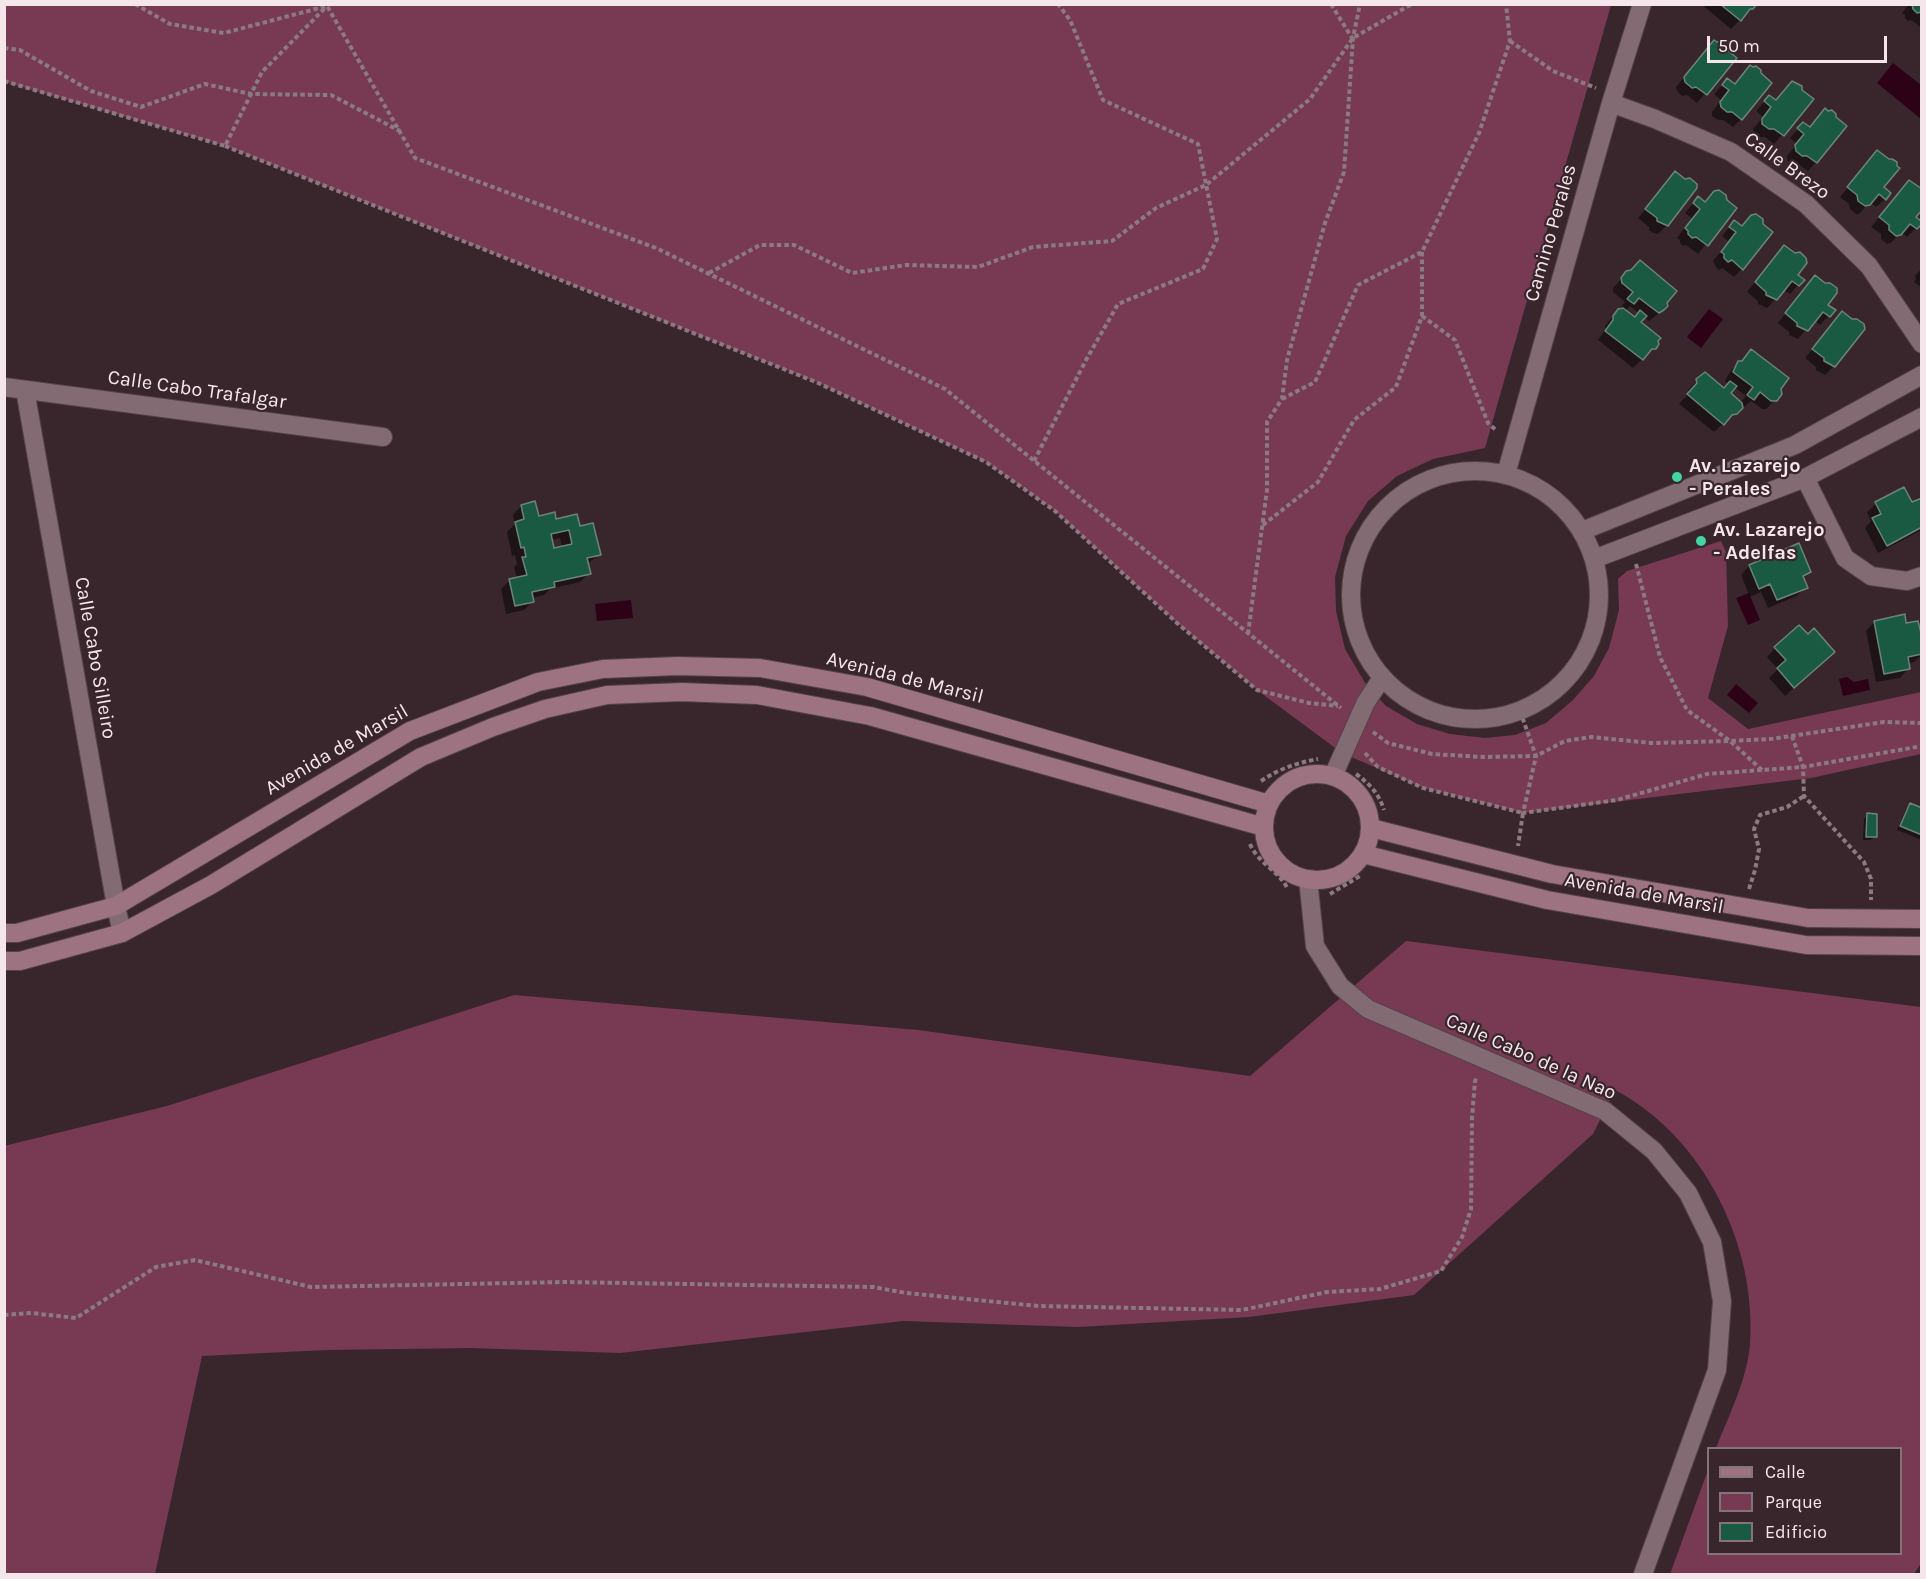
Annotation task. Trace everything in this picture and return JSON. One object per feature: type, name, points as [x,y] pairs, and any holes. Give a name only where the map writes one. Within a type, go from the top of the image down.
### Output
[{"type":"street","name":"Camino Perales","points":[[1506,474],[1612,99],[1642,4]]},
{"type":"street","name":"Calle Brezo","points":[[1612,99],[1731,152],[1806,204],[1869,266],[1922,344]]},
{"type":"street","points":[[1582,531],[1795,445],[1922,375]]},
{"type":"street","name":"Calle Cabo Trafalgar","points":[[4,387],[383,437]]},
{"type":"street","name":"Calle Cabo Silleiro","points":[[25,390],[122,933]]},
{"type":"street","points":[[1594,559],[1805,478],[1922,417]]},
{"type":"street","points":[[1471,470],[1506,474],[1545,493],[1562,506],[1582,531],[1594,559],[1600,595],[1594,632],[1578,665],[1553,692],[1520,711],[1491,718],[1461,719],[1431,711],[1405,698],[1382,678],[1362,648],[1352,614],[1351,579],[1360,545],[1379,515],[1405,491],[1437,476],[1471,470]]},
{"type":"street","points":[[1805,478],[1845,558],[1871,576],[1907,581],[1922,576]]},
{"type":"street","name":"Avenida de Marsil","points":[[4,933],[16,933],[116,906],[410,731],[538,682],[603,669],[678,666],[760,668],[867,687],[1269,804]]},
{"type":"street","points":[[1334,776],[1356,722],[1382,678]]},
{"type":"street","points":[[4,961],[20,961],[122,933],[211,885],[421,757],[544,709],[607,695],[682,692],[757,695],[870,716],[1264,827]]},
{"type":"street","points":[[1316,773],[1334,776],[1350,784],[1363,798],[1370,817],[1371,834],[1363,854],[1355,865],[1339,876],[1322,880],[1308,887],[1276,861],[1268,847],[1264,827],[1265,813],[1283,785],[1298,777],[1316,773]]},
{"type":"street","name":"Avenida de Marsil","points":[[1371,828],[1552,874],[1808,918],[1922,919]]},
{"type":"street","name":"Avenida de Marsil","points":[[1363,854],[1547,900],[1806,945],[1922,946]]},
{"type":"street","name":"Calle Cabo de la Nao","points":[[1308,887],[1315,946],[1340,986],[1368,1009],[1605,1111],[1654,1151],[1688,1194],[1712,1242],[1722,1301],[1717,1370],[1643,1575]]},
{"type":"path","points":[[135,4],[170,24],[224,33],[328,5]]},
{"type":"path","points":[[1034,461],[1118,304],[1203,269],[1217,239],[1198,144],[1103,100],[1071,20],[1058,4]]},
{"type":"path","points":[[1331,4],[1353,38]]},
{"type":"path","points":[[1248,634],[1267,490],[1267,422],[1282,399],[1287,360],[1325,223],[1344,172],[1353,38],[1360,4]]},
{"type":"path","points":[[708,274],[760,245],[794,245],[852,273],[906,265],[978,267],[1033,246],[1112,241],[1156,208],[1206,185],[1310,99],[1353,38],[1412,4]]},
{"type":"path","points":[[1262,526],[1318,482],[1354,420],[1395,387],[1422,316],[1422,252],[1479,133],[1510,41],[1506,4]]},
{"type":"path","points":[[225,146],[262,72],[328,5]]},
{"type":"path","points":[[328,5],[416,158],[656,248],[945,389],[1356,722],[1388,743],[1432,754],[1483,757],[1536,756],[1565,741],[1591,737],[1652,743],[1730,741],[1884,722],[1922,723]]},
{"type":"path","points":[[1510,41],[1553,71],[1612,99]]},
{"type":"path","points":[[4,48],[20,50],[91,91],[141,106],[205,84],[251,94],[331,95],[400,132]]},
{"type":"path","points":[[4,81],[225,146],[816,382],[986,462],[1055,511],[1177,623],[1257,690],[1309,704],[1339,706]]},
{"type":"path","points":[[1282,399],[1315,382],[1358,285],[1422,252]]},
{"type":"path","points":[[1422,316],[1455,340],[1488,423],[1497,431]]},
{"type":"path","points":[[1635,559],[1660,657],[1687,710],[1730,741],[1762,770]]},
{"type":"path","points":[[1518,839],[1536,756],[1520,711]]},
{"type":"path","points":[[1792,735],[1803,767],[1804,796],[1864,862],[1871,879],[1870,918]]},
{"type":"path","points":[[1361,749],[1378,767],[1423,788],[1523,813],[1617,800],[1707,774],[1803,767],[1922,746]]},
{"type":"path","points":[[1254,787],[1275,772]]},
{"type":"path","points":[[1743,907],[1759,849],[1754,829],[1760,815],[1787,807],[1804,796]]},
{"type":"path","points":[[1244,822],[1251,847],[1267,867],[1285,883],[1289,895],[1308,887],[1325,897],[1359,876],[1370,874]]},
{"type":"path","points":[[4,1315],[31,1313],[76,1318],[156,1267],[195,1260],[311,1287],[564,1281],[873,1287],[906,1293],[1038,1306],[1242,1310],[1327,1292],[1380,1289],[1441,1271],[1462,1237],[1471,1209],[1472,1118],[1475,1081],[1485,1059]]},
{"type":"green space","points":[[4,5],[1611,5],[1485,448],[1433,459],[1397,476],[1368,501],[1346,536],[1335,577],[1336,611],[1345,649],[1367,686],[1386,706],[1417,724],[1450,734],[1485,738],[1515,735],[1546,723],[1573,700],[1594,676],[1609,648],[1619,610],[1618,579],[1627,571],[1721,541],[1726,552],[1728,626],[1708,698],[1748,729],[1921,692],[1921,754],[1811,778],[1523,813],[1423,788],[1342,753],[1257,690],[1177,623],[1055,511],[986,462],[816,382],[225,146],[5,82]]},
{"type":"green space","points":[[1406,941],[1921,1007],[1921,1563],[1914,1574],[1670,1574],[1707,1473],[1707,1555],[1902,1555],[1902,1447],[1716,1447],[1737,1397],[1750,1344],[1750,1307],[1744,1270],[1734,1233],[1699,1165],[1675,1136],[1647,1110],[1615,1090],[1593,1134],[1414,1295],[1249,1317],[1078,1327],[903,1321],[620,1353],[472,1348],[327,1350],[202,1356],[155,1574],[5,1574],[4,1146],[167,1106],[514,995],[918,1030],[1250,1076]]},
{"type":"shaded area","points":[[1893,63],[1921,85],[1921,119],[1877,83]]},
{"type":"shaded area","points":[[1709,309],[1723,319],[1701,348],[1687,337]]},
{"type":"shaded area","points":[[1749,593],[1760,620],[1748,625],[1736,598]]},
{"type":"shaded area","points":[[631,600],[633,618],[597,621],[595,604]]},
{"type":"shaded area","points":[[1847,677],[1854,682],[1868,679],[1870,690],[1843,696],[1839,679]]},
{"type":"shaded area","points":[[1736,684],[1758,703],[1749,713],[1727,695]]},
{"type":"building","points":[[1720,4],[1757,4],[1741,21]]},
{"type":"building","points":[[1912,4],[1922,4],[1922,12],[1917,13]]},
{"type":"building","points":[[1714,40],[1721,41],[1725,48],[1737,58],[1707,95],[1696,87],[1692,88],[1685,82],[1684,77]]},
{"type":"building","points":[[1750,65],[1761,70],[1761,73],[1772,83],[1742,120],[1721,107],[1720,102],[1729,90],[1722,85],[1727,78],[1735,84]]},
{"type":"building","points":[[1792,81],[1802,86],[1802,90],[1814,99],[1784,136],[1762,124],[1762,119],[1771,107],[1764,101],[1769,95],[1776,100]]},
{"type":"building","points":[[1825,108],[1828,111],[1832,110],[1836,117],[1847,126],[1817,163],[1796,151],[1795,145],[1804,134],[1797,128],[1803,122],[1810,127]]},
{"type":"building","points":[[1877,150],[1897,162],[1900,168],[1884,187],[1891,193],[1886,200],[1879,194],[1870,205],[1865,206],[1847,187]]},
{"type":"building","points":[[1675,171],[1685,179],[1690,178],[1697,184],[1697,188],[1668,226],[1657,221],[1657,218],[1645,209]]},
{"type":"building","points":[[1909,180],[1922,189],[1922,210],[1916,217],[1922,224],[1917,229],[1910,224],[1901,235],[1896,236],[1889,230],[1889,225],[1879,217]]},
{"type":"building","points":[[1719,190],[1737,208],[1708,246],[1696,237],[1692,238],[1685,228],[1700,209],[1693,203],[1698,196],[1705,202],[1714,191]]},
{"type":"building","points":[[1756,214],[1773,232],[1743,270],[1732,260],[1728,262],[1721,252],[1736,232],[1729,227],[1734,220],[1742,226],[1751,215]]},
{"type":"building","points":[[1784,245],[1795,253],[1800,252],[1806,258],[1807,263],[1798,275],[1805,280],[1799,286],[1792,281],[1777,300],[1766,295],[1766,292],[1755,282]]},
{"type":"building","points":[[1640,260],[1677,291],[1667,303],[1668,306],[1659,313],[1639,298],[1634,304],[1627,299],[1633,292],[1622,283],[1621,278]]},
{"type":"building","points":[[1815,275],[1825,283],[1830,283],[1837,288],[1837,293],[1828,305],[1836,310],[1830,317],[1823,312],[1808,331],[1797,326],[1797,323],[1785,313]]},
{"type":"building","points":[[1623,308],[1635,317],[1640,310],[1647,316],[1641,322],[1661,338],[1656,349],[1652,349],[1643,360],[1605,331],[1618,309]]},
{"type":"building","points":[[1842,311],[1852,319],[1857,319],[1864,324],[1865,329],[1835,367],[1824,361],[1824,358],[1812,349]]},
{"type":"building","points":[[1751,349],[1789,378],[1781,389],[1782,394],[1777,401],[1771,401],[1760,392],[1754,400],[1747,395],[1753,387],[1733,372],[1738,361],[1742,361]]},
{"type":"building","points":[[1705,372],[1724,388],[1730,381],[1737,386],[1731,393],[1742,403],[1743,408],[1737,414],[1732,415],[1724,425],[1687,394],[1697,383],[1696,379]]},
{"type":"building","points":[[1904,487],[1912,502],[1922,498],[1922,527],[1887,546],[1872,518],[1881,514],[1875,502]]},
{"type":"building","points":[[535,501],[539,516],[555,512],[556,519],[577,514],[580,526],[593,523],[601,555],[587,558],[591,574],[554,582],[555,587],[532,592],[534,602],[515,606],[509,579],[527,575],[522,557],[526,557],[524,547],[521,548],[515,522],[524,519],[521,505]],"holes":[[[569,530],[572,544],[554,548],[551,534]]]},
{"type":"building","points":[[1799,543],[1811,572],[1803,576],[1808,588],[1777,600],[1770,584],[1759,589],[1749,565]]},
{"type":"building","points":[[1905,614],[1906,623],[1918,621],[1922,637],[1922,654],[1908,657],[1910,669],[1884,674],[1874,621]]},
{"type":"building","points":[[1799,625],[1808,634],[1814,628],[1835,652],[1794,688],[1777,668],[1786,660],[1774,647]]},
{"type":"building","points":[[1910,803],[1922,808],[1922,835],[1900,826]]},
{"type":"building","points":[[1867,813],[1877,814],[1877,837],[1866,837]]},
{"type":"place","name":"Av. Lazarejo - Perales","points":[[1677,477]]},
{"type":"place","name":"Av. Lazarejo - Adelfas","points":[[1701,541]]}]
